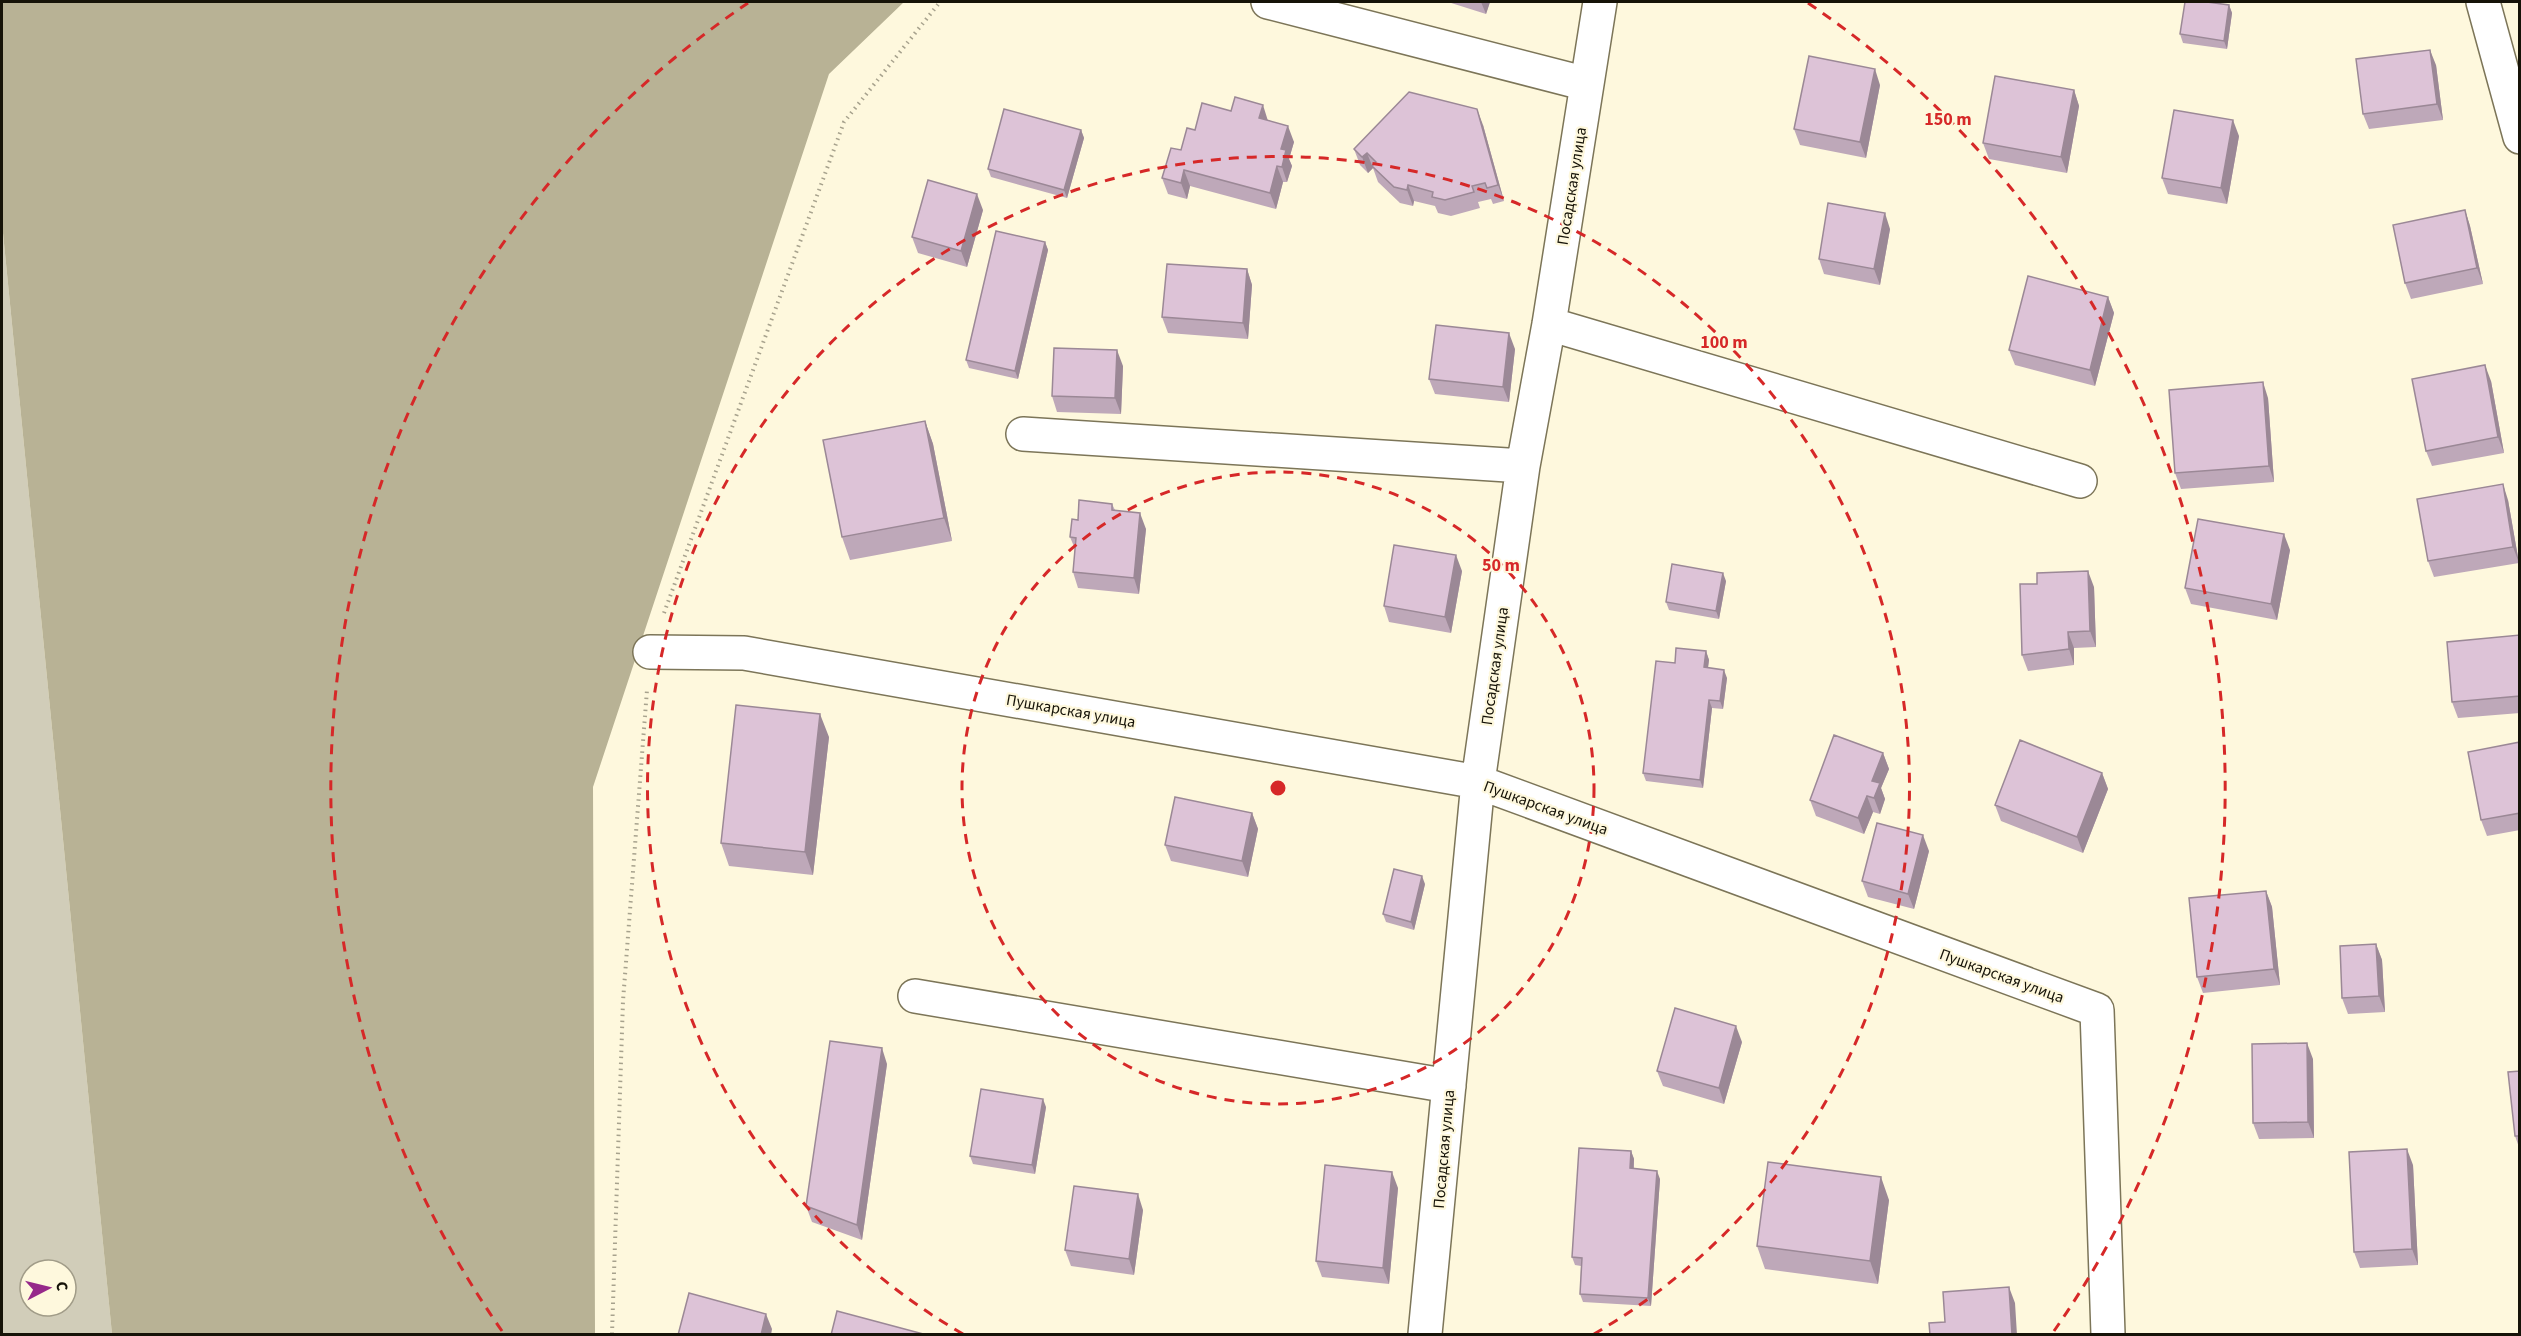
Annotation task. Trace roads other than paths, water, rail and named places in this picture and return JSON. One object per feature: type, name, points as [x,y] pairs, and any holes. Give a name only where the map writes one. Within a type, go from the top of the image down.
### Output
[{"type":"street","points":[[1268,2],[1587,84]]},
{"type":"street","name":"Посадская улица","points":[[1425,1335],[1478,782],[1523,465],[1549,324],[1600,2]]},
{"type":"street","points":[[2483,2],[2520,138]]},
{"type":"street","points":[[1549,324],[2080,481]]},
{"type":"street","points":[[1023,434],[1523,465]]},
{"type":"street","name":"Пушкарская улица","points":[[650,652],[744,653],[1478,782],[2097,1010],[2108,1335]]},
{"type":"street","points":[[915,996],[1449,1086]]}]
